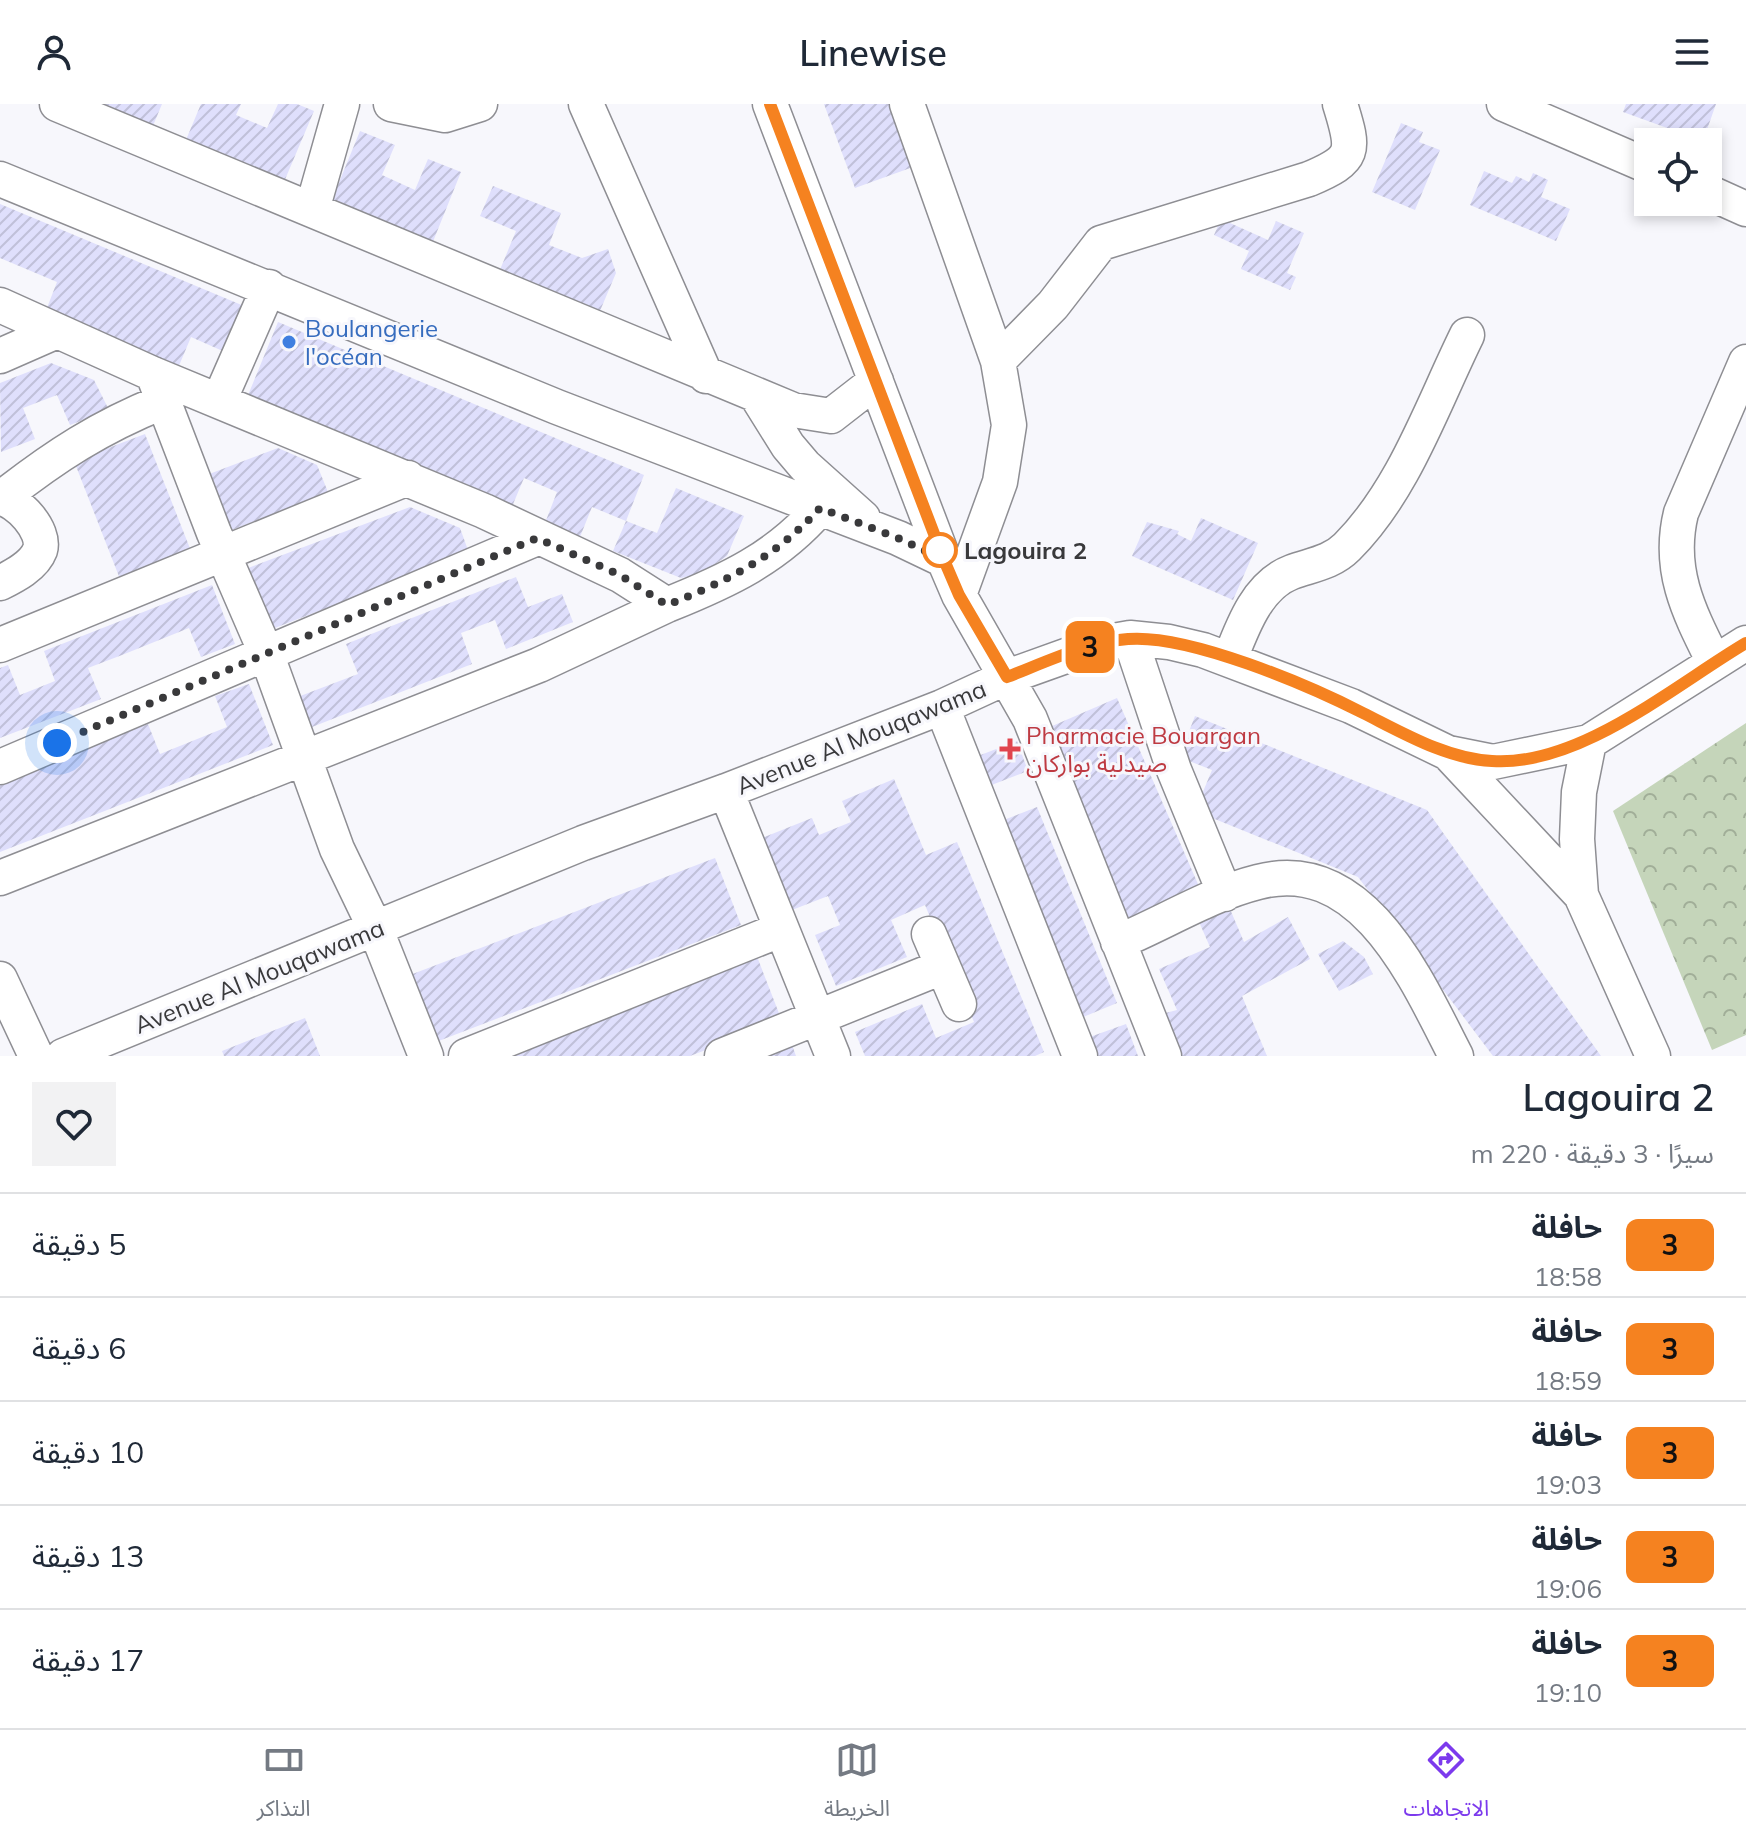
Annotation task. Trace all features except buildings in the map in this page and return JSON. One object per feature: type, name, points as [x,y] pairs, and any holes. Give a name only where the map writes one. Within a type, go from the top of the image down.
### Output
[{"type":"street","points":[[57,104],[758,398],[810,414],[831,416],[876,381]]},
{"type":"street","points":[[312,210],[342,104]]},
{"type":"street","points":[[391,104],[445,115],[480,104]]},
{"type":"street","points":[[586,104],[706,376]]},
{"type":"street","points":[[770,104],[944,560],[959,595],[1030,719],[1164,1056]]},
{"type":"street","points":[[907,104],[998,361],[1009,425],[1002,468],[959,595]]},
{"type":"street","points":[[998,361],[1053,305],[1101,243],[1309,179],[1340,166],[1349,152],[1349,132],[1340,104]]},
{"type":"street","points":[[1504,104],[1634,160]]},
{"type":"street","points":[[0,179],[557,407],[879,531],[944,560]]},
{"type":"street","points":[[1722,198],[1746,209]]},
{"type":"street","points":[[219,401],[269,287]]},
{"type":"street","points":[[0,305],[57,331],[158,388],[219,401],[408,478],[620,575],[667,605]]},
{"type":"street","points":[[0,356],[57,331]]},
{"type":"street","points":[[1230,659],[1253,608],[1272,586],[1292,572],[1316,565],[1346,548],[1386,497],[1467,335]]},
{"type":"street","points":[[1714,662],[1680,587],[1675,538],[1681,513],[1746,362]]},
{"type":"street","points":[[0,583],[19,574],[36,555],[40,545],[35,531],[16,503],[2,497],[62,451],[118,420],[158,388]]},
{"type":"street","points":[[158,388],[266,653],[337,849],[376,930],[426,1056]]},
{"type":"street","points":[[758,398],[788,446],[805,466],[879,531]]},
{"type":"street","points":[[0,645],[408,478]]},
{"type":"street","points":[[0,878],[539,665],[723,580],[780,549],[820,508]]},
{"type":"street","points":[[0,767],[537,538]]},
{"type":"street","points":[[1130,638],[1174,770],[1225,894]]},
{"type":"street","name":"Avenue Al Mouqawama","points":[[63,1056],[583,843],[726,791],[942,707],[1007,677],[1102,643],[1130,638],[1169,642],[1230,659],[1351,706],[1448,753],[1493,762],[1589,742],[1746,643]]},
{"type":"street","points":[[942,707],[1080,1056]]},
{"type":"street","points":[[1581,895],[1577,824],[1589,742]]},
{"type":"street","points":[[1448,753],[1581,895],[1653,1056]]},
{"type":"street","points":[[726,791],[833,1056]]},
{"type":"street","points":[[1118,942],[1225,894],[1272,878],[1299,879],[1336,892],[1359,906],[1381,928],[1404,961],[1456,1056]]},
{"type":"street","points":[[466,1056],[780,930]]},
{"type":"street","points":[[929,934],[959,1004]]},
{"type":"street","points":[[722,1056],[942,967]]},
{"type":"street","points":[[0,979],[36,1056]]},
{"type":"green space","points":[[1746,723],[1746,1035],[1712,1050],[1613,811]]},
{"type":"bus line","name":"3","points":[[770,104],[944,560],[959,595],[1007,677],[1102,643],[1130,638],[1169,642],[1203,650],[1295,683],[1448,753],[1493,762],[1589,742],[1746,643]]},
{"type":"place","name":"Boulangerie l'océan","points":[[289,342]]},
{"type":"place","name":"Lagouira 2","points":[[940,550]]},
{"type":"place","name":"Pharmacie Bouargan صيدلية بواركان","points":[[1010,749]]},
{"type":"route","points":[[57,743],[537,538],[620,575],[648,590],[667,605],[723,580],[780,549],[820,508],[898,538],[944,560],[940,550]]}]
